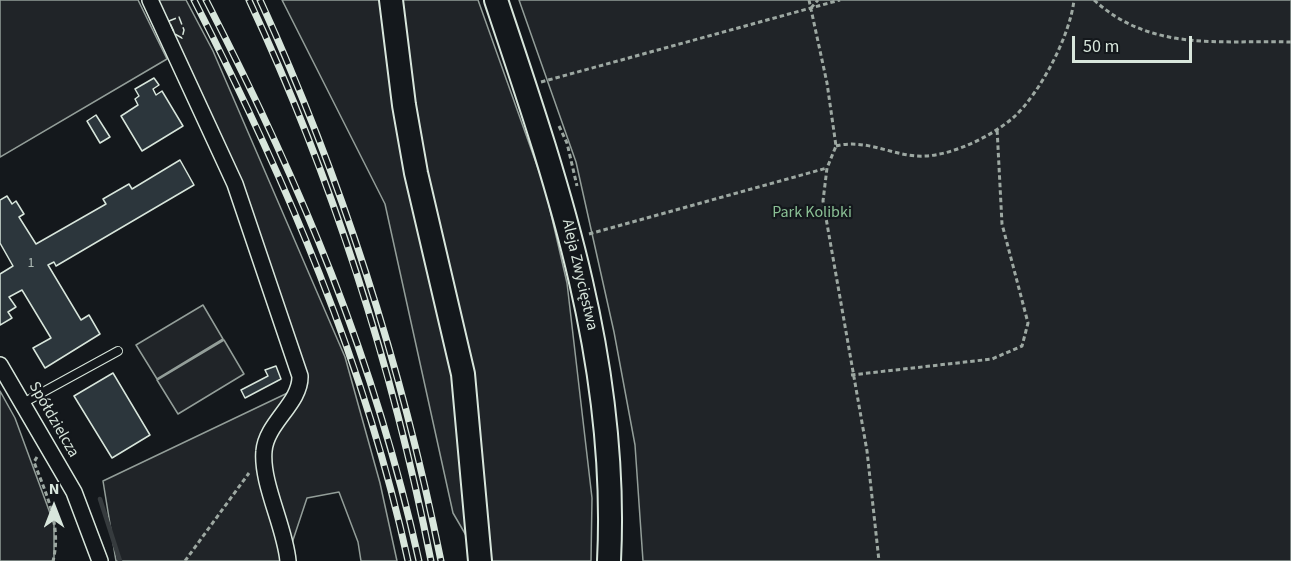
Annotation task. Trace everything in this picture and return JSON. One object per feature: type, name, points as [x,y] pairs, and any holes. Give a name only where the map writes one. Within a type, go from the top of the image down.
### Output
[{"type":"main road","points":[[391,0],[404,105],[416,173],[463,374],[480,561]]},
{"type":"main road","name":"Aleja Zwycięstwa","points":[[496,0],[555,177],[578,260],[602,392],[607,466],[609,561]]},
{"type":"street","points":[[150,0],[235,184],[300,376],[297,390],[274,427],[264,449],[265,469],[287,547],[288,561]]},
{"type":"street","name":"Spółdzielcza","points":[[0,365],[74,492],[100,561]]},
{"type":"lane","points":[[23,403],[118,351]]},
{"type":"path","points":[[808,0],[827,82],[836,146],[827,168],[823,201],[851,375],[867,451],[879,561]]},
{"type":"path","points":[[810,9],[818,0]]},
{"type":"path","points":[[539,83],[840,0]]},
{"type":"path","points":[[836,146],[851,142],[869,144],[898,153],[925,156],[954,150],[997,128],[1014,117],[1038,85],[1061,44],[1074,0]]},
{"type":"path","points":[[1094,0],[1138,30],[1163,37],[1291,42]]},
{"type":"path","points":[[851,375],[992,359],[1022,346],[1028,323],[1002,224],[997,128]]},
{"type":"path","points":[[587,235],[827,168]]},
{"type":"path","points":[[185,561],[264,449]]},
{"type":"path","points":[[42,453],[34,462],[54,514],[56,551],[53,561]]},
{"type":"green space","points":[[0,0],[138,0],[167,59],[0,157]]},
{"type":"green space","points":[[152,0],[186,0],[213,51],[345,357],[380,483],[397,561],[361,561],[358,542],[339,492],[307,498],[292,543],[292,561],[116,561],[103,481],[298,388],[281,302]]},
{"type":"green space","points":[[282,0],[478,0],[545,188],[567,283],[592,498],[591,561],[481,561],[453,513],[385,204]]},
{"type":"green space","name":"Park Kolibki","points":[[519,0],[1291,0],[1291,561],[643,561],[635,445],[614,332],[576,162]]},
{"type":"green space","points":[[203,305],[223,339],[157,379],[136,345]]},
{"type":"green space","points":[[224,340],[244,374],[178,414],[157,380]]},
{"type":"green space","points":[[0,391],[15,418],[54,524],[54,561],[0,561]]},
{"type":"building","points":[[154,78],[159,85],[153,89],[156,95],[162,91],[183,126],[142,151],[121,116],[138,105],[135,99],[139,96],[135,89]]},
{"type":"building","points":[[96,115],[110,137],[100,143],[87,121]]},
{"type":"building","points":[[180,160],[194,185],[56,266],[54,262],[48,265],[81,320],[89,315],[100,334],[45,368],[33,348],[51,338],[22,290],[9,297],[16,307],[8,312],[12,318],[0,325],[0,274],[13,266],[0,243],[0,200],[7,196],[12,204],[16,201],[24,214],[19,217],[36,244],[106,204],[103,199],[129,184],[132,189]]},
{"type":"building","points":[[276,366],[281,379],[245,398],[241,390],[268,376],[265,370]]},
{"type":"building","points":[[113,373],[150,435],[112,458],[74,396]]},
{"type":"waterway","points":[[100,499],[120,561]]},
{"type":"railway","points":[[194,0],[291,204],[346,344],[390,487],[408,561]]},
{"type":"railway","points":[[206,0],[273,137],[331,273],[380,413],[419,561]]},
{"type":"railway","points":[[249,0],[307,136],[357,275],[398,417],[431,561]]},
{"type":"railway","points":[[260,0],[317,136],[367,275],[408,417],[441,561]]},
{"type":"fence","points":[[179,17],[184,30],[182,38],[175,34],[169,21],[179,17]]}]
